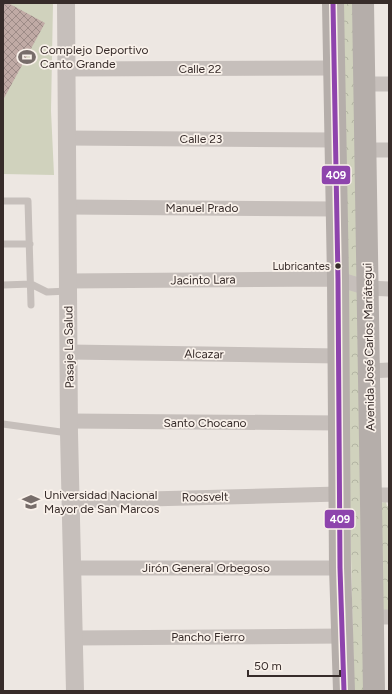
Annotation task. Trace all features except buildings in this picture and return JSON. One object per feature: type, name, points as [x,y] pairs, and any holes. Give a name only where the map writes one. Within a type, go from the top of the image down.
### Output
[{"type":"main road","points":[[333,3],[340,423],[340,568],[344,691]]},
{"type":"main road","name":"Avenida José Carlos Mariátegui","points":[[363,3],[365,150],[378,289],[381,617],[374,691]]},
{"type":"street","name":"Pasaje La Salud","points":[[66,3],[68,286],[75,691]]},
{"type":"street","name":"Calle 22","points":[[66,70],[334,68]]},
{"type":"street","points":[[364,84],[389,84]]},
{"type":"street","name":"Calle 23","points":[[67,138],[335,140]]},
{"type":"street","points":[[365,150],[389,150]]},
{"type":"street","name":"Manuel Prado","points":[[67,207],[337,209]]},
{"type":"street","name":"Jacinto Lara","points":[[68,286],[338,279],[378,289]]},
{"type":"street","name":"Alcazar","points":[[69,352],[339,356]]},
{"type":"street","name":"Santo Chocano","points":[[70,427],[340,423]]},
{"type":"street","name":"Roosvelt","points":[[71,501],[340,494]]},
{"type":"street","name":"Jirón General Orbegoso","points":[[72,568],[340,568]]},
{"type":"street","name":"Pancho Fierro","points":[[74,638],[342,636]]},
{"type":"lane","points":[[3,202],[28,201],[31,306]]},
{"type":"lane","points":[[3,244],[30,244]]},
{"type":"lane","points":[[3,285],[31,284],[47,292],[68,286]]},
{"type":"lane","points":[[3,424],[70,427]]},
{"type":"green space","name":"Complejo Deportivo Canto Grande","points":[[3,3],[53,3],[51,111],[54,175],[3,174]]},
{"type":"green space","points":[[339,3],[354,3],[366,691],[354,691]]},
{"type":"green space","points":[[386,502],[387,506],[389,506],[388,613],[380,612],[377,503]]},
{"type":"transit line","name":"409","points":[[333,3],[338,279],[340,568],[344,691]]},
{"type":"place","name":"Complejo Deportivo Canto Grande","points":[[27,57]]},
{"type":"place","name":"Lubricantes","points":[[338,266]]},
{"type":"place","name":"Universidad Nacional Mayor de San Marcos","points":[[31,502]]}]
